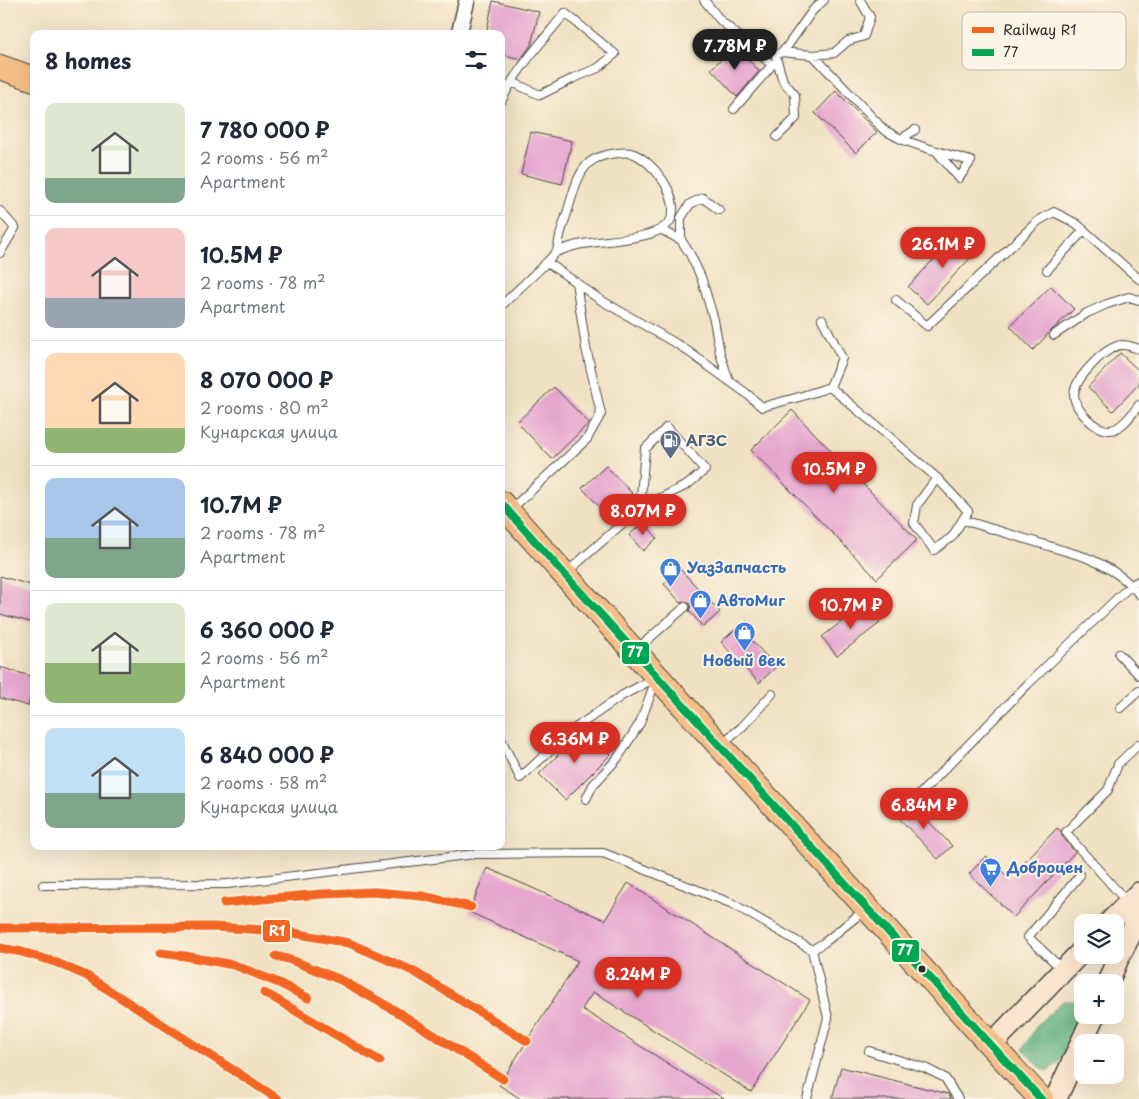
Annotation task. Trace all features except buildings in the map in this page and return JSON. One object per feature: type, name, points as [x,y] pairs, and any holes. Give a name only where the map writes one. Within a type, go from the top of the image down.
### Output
[{"type":"main road","points":[[0,67],[30,78]]},
{"type":"main road","points":[[505,507],[564,575],[1041,1099]]},
{"type":"main road","points":[[1122,914],[1135,905]]},
{"type":"main road","points":[[1111,974],[1135,905]]},
{"type":"main road","points":[[991,1045],[1074,959]]},
{"type":"main road","points":[[1054,1099],[1090,1024]]},
{"type":"street","points":[[461,30],[467,0]]},
{"type":"lane","points":[[704,0],[720,20],[772,65]]},
{"type":"lane","points":[[734,109],[786,48],[813,10],[824,0]]},
{"type":"lane","points":[[779,54],[813,55],[834,53],[848,41],[864,36],[870,17],[860,0]]},
{"type":"lane","points":[[505,95],[512,82],[517,73],[565,13],[615,54],[598,68],[540,95],[512,82]]},
{"type":"lane","points":[[777,137],[796,118],[795,95],[783,81],[779,54]]},
{"type":"lane","points":[[813,55],[884,130],[925,149],[937,152]]},
{"type":"lane","points":[[901,139],[915,130]]},
{"type":"lane","points":[[505,302],[556,252],[574,188],[591,162],[616,153],[630,153],[646,161],[657,172],[668,189],[673,206],[671,219],[662,230],[650,235],[579,244],[556,252]]},
{"type":"lane","points":[[681,240],[681,218],[690,204],[703,198],[719,210]]},
{"type":"lane","points":[[0,211],[15,228],[0,253]]},
{"type":"lane","points":[[896,300],[926,326],[1038,221],[1054,212],[1077,224],[1139,279]]},
{"type":"lane","points":[[671,219],[681,218]]},
{"type":"lane","points":[[662,230],[681,240],[702,277],[714,320],[720,353],[729,381]]},
{"type":"lane","points":[[1047,270],[1084,230]]},
{"type":"lane","points":[[547,262],[600,299],[682,348],[762,406],[830,387],[842,358],[822,319]]},
{"type":"lane","points":[[505,507],[587,439],[602,414],[586,348],[576,282]]},
{"type":"lane","points":[[1054,336],[1087,313],[1106,304],[1129,297],[1139,300]]},
{"type":"lane","points":[[1139,350],[1132,346],[1118,345],[1102,354],[1081,378],[1074,394],[1075,404],[1085,418],[1096,426],[1110,430],[1124,423],[1139,405]]},
{"type":"lane","points":[[830,387],[937,478],[968,512],[952,538],[934,550],[914,523],[916,505],[937,478]]},
{"type":"lane","points":[[564,575],[640,508],[687,485],[705,470],[667,427],[645,449],[640,508]]},
{"type":"lane","points":[[963,520],[1085,557],[1135,583],[1139,594]]},
{"type":"lane","points":[[920,794],[1028,684],[1135,583]]},
{"type":"lane","points":[[634,652],[685,608]]},
{"type":"lane","points":[[1119,654],[1139,675]]},
{"type":"lane","points":[[505,747],[520,778],[571,732],[623,695],[657,677]]},
{"type":"lane","points":[[586,799],[593,785],[618,760],[640,723],[657,677]]},
{"type":"lane","points":[[1120,708],[1139,691]]},
{"type":"lane","points":[[719,745],[742,727],[772,694]]},
{"type":"lane","points":[[1135,905],[1078,847],[1066,832],[1108,790],[1118,764],[1139,744]]},
{"type":"lane","points":[[43,885],[227,884],[475,854],[603,853],[733,904],[812,950],[828,1018],[807,1099]]},
{"type":"lane","points":[[1063,971],[1028,937],[1080,875]]},
{"type":"lane","points":[[812,950],[867,909]]},
{"type":"lane","points":[[869,1051],[925,1068],[945,1078],[958,1099]]},
{"type":"green space","points":[[1063,1001],[1074,1001],[1074,1024],[1076,1024],[1074,1031],[1063,1059],[1048,1071],[1041,1068],[1023,1049],[1037,1025]]},
{"type":"rail line","name":"R1","points":[[224,903],[323,894],[374,892],[422,896],[471,907]]},
{"type":"rail line","name":"R1","points":[[0,928],[213,927],[282,931],[349,943],[413,971],[527,1041]]},
{"type":"rail line","name":"R1","points":[[0,948],[22,952],[55,962],[87,976],[278,1099]]},
{"type":"rail line","name":"R1","points":[[160,953],[234,965],[279,983],[308,998]]},
{"type":"rail line","name":"R1","points":[[276,956],[341,980],[401,1014],[503,1079]]},
{"type":"rail line","name":"R1","points":[[264,993],[380,1061]]},
{"type":"transit line","name":"77","points":[[505,508],[1041,1099]]},
{"type":"place","name":"АГЗС","points":[[670,460]]},
{"type":"place","name":"УазЗапчасть","points":[[671,587]]},
{"type":"place","name":"АвтоМиг","points":[[701,620]]},
{"type":"place","name":"Новый век","points":[[744,652]]},
{"type":"place","name":"Доброцен","points":[[991,887]]}]
